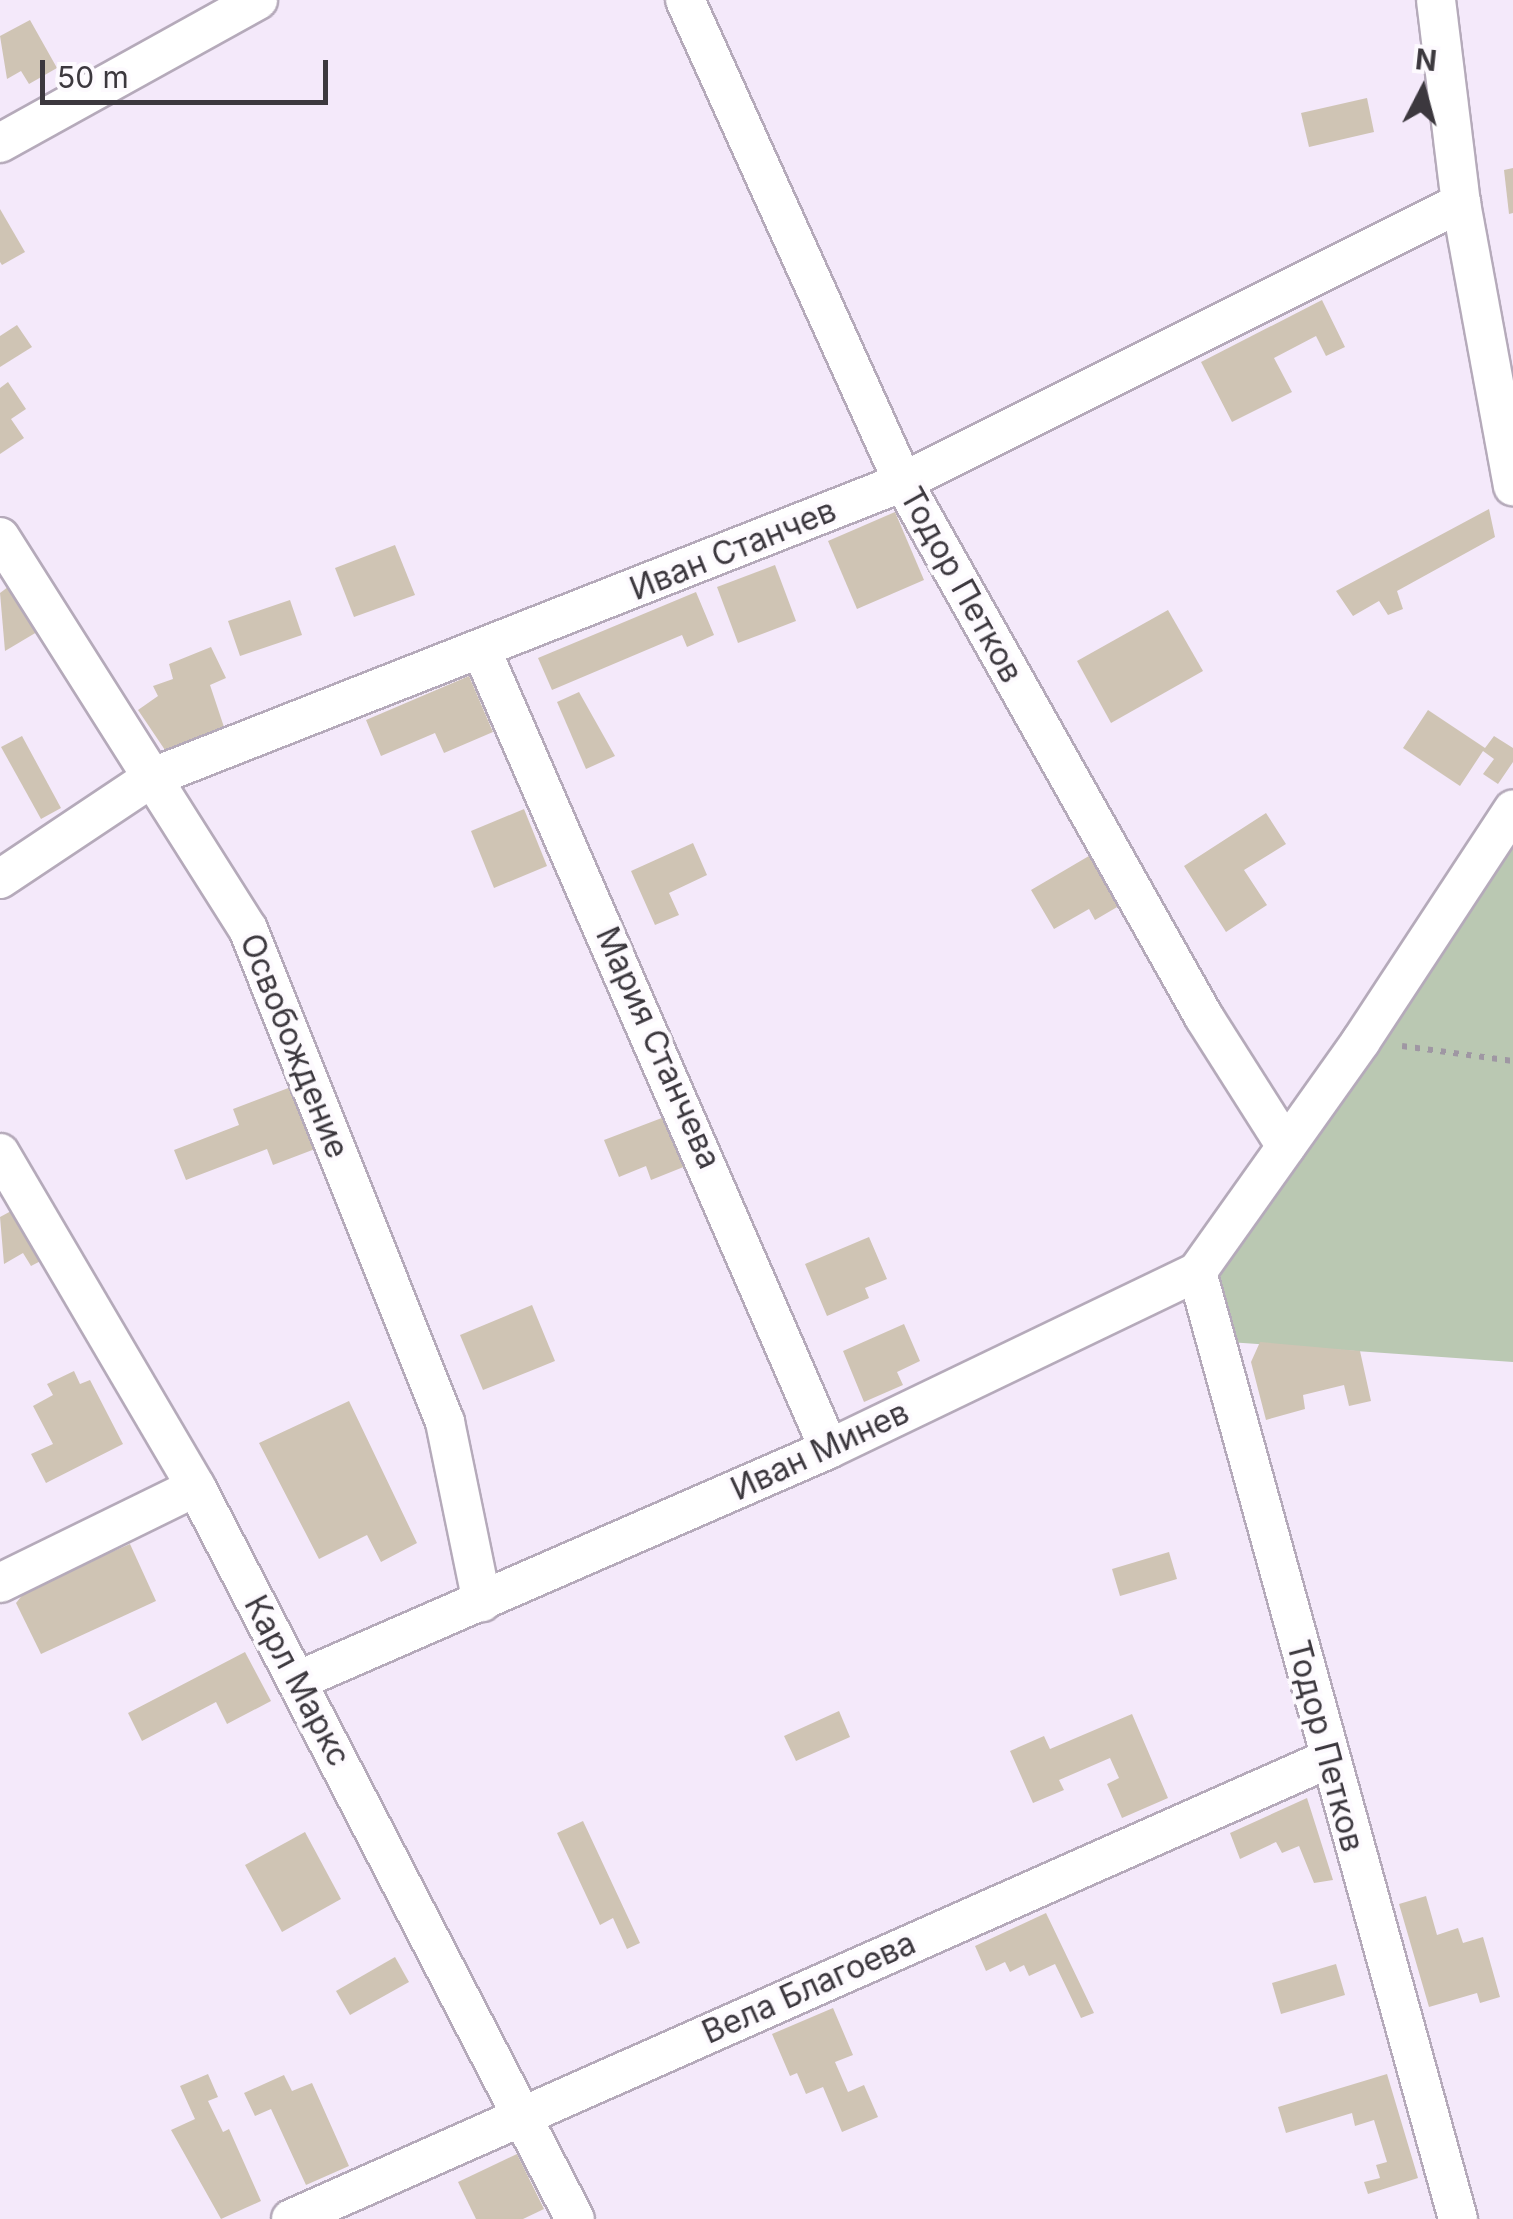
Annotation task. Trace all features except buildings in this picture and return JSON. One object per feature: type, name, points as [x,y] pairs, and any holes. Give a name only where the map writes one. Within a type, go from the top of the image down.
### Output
[{"type":"street","points":[[0,143],[258,0]]},
{"type":"street","name":"Тодор Петков","points":[[685,0],[903,482],[1204,1017],[1286,1146]]},
{"type":"street","points":[[1436,0],[1461,203],[1513,486]]},
{"type":"street","name":"Иван Станчев","points":[[0,879],[153,777],[903,482],[1461,203]]},
{"type":"street","name":"Освобождение","points":[[0,537],[248,929],[444,1422],[482,1602]]},
{"type":"street","name":"Мария Станчева","points":[[481,649],[830,1449]]},
{"type":"street","name":"Иван Минев","points":[[297,1681],[830,1449],[1197,1272],[1362,1041],[1513,810]]},
{"type":"street","name":"Карл Маркс","points":[[0,1153],[196,1487],[575,2219]]},
{"type":"street","name":"Тодор Петков","points":[[1197,1272],[1328,1759],[1458,2219]]},
{"type":"street","points":[[0,1583],[196,1487]]},
{"type":"street","name":"Вела Благоева","points":[[291,2219],[1328,1759]]},
{"type":"path","points":[[1362,1041],[1513,1060]]},
{"type":"green space","points":[[1513,810],[1513,1362],[1214,1341],[1197,1272]]}]
